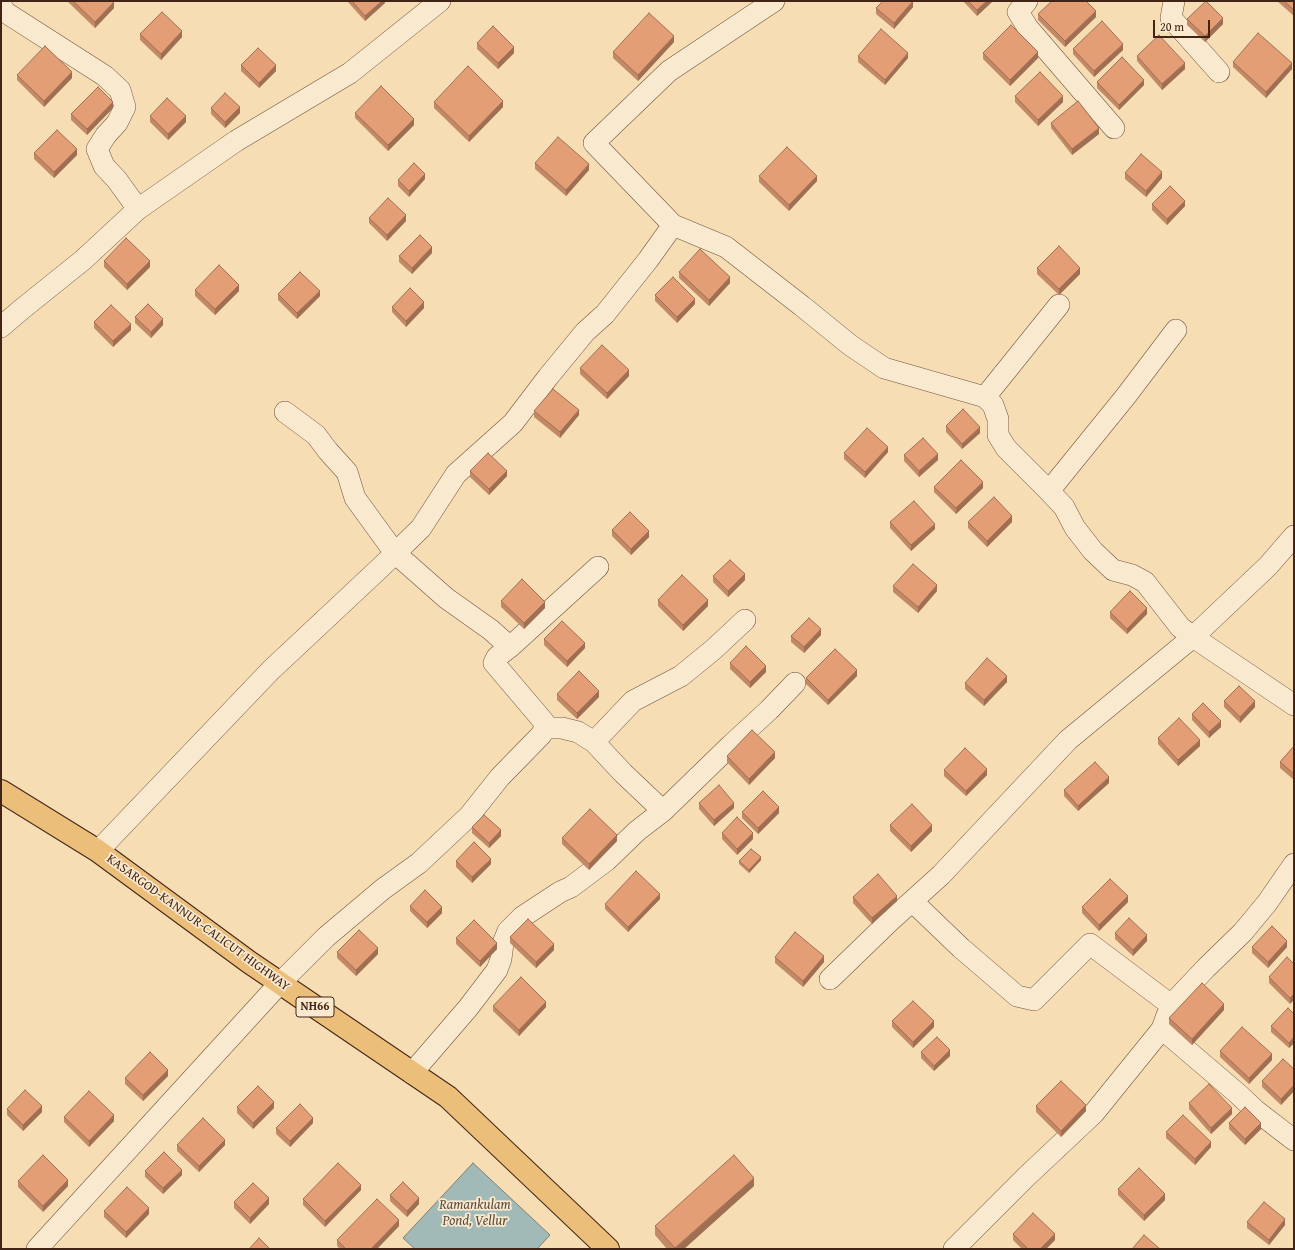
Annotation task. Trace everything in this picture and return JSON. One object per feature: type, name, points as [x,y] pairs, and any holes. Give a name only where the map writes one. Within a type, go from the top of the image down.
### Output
[{"type":"highway","name":"KASARGOD-KANNUR-CALICUT HIGHWAY","points":[[1,791],[98,851],[280,983],[448,1097],[608,1249]]},
{"type":"street","points":[[1,327],[83,260],[138,209],[236,141],[350,73],[440,1]]},
{"type":"street","points":[[774,1],[669,71],[594,143],[673,225],[726,247],[850,345],[884,368],[985,397],[993,405],[998,419],[998,435],[1006,448],[1064,507],[1075,528],[1093,551],[1113,570],[1132,575],[1145,582],[1180,627],[1193,637],[1294,705]]},
{"type":"street","points":[[1027,1],[1018,12],[1028,28],[1114,128]]},
{"type":"street","points":[[1174,1],[1171,18],[1219,72]]},
{"type":"street","points":[[1,5],[5,12],[105,76],[120,90],[125,107],[117,123],[106,135],[97,149],[104,166],[117,180],[138,209]]},
{"type":"street","points":[[98,851],[271,670],[421,528],[456,474],[513,424],[548,377],[585,332],[610,308],[648,260],[673,225]]},
{"type":"street","points":[[985,397],[1059,306]]},
{"type":"street","points":[[1049,491],[1126,396],[1176,330]]},
{"type":"street","points":[[285,412],[316,434],[328,451],[347,472],[355,498],[396,553],[446,598],[491,630],[510,647]]},
{"type":"street","points":[[830,979],[941,875],[1068,740],[1193,637],[1268,566],[1294,536]]},
{"type":"street","points":[[546,728],[544,722],[494,663],[497,657],[598,567]]},
{"type":"street","points":[[594,742],[633,701],[681,676],[714,649],[745,620]]},
{"type":"street","points":[[412,1073],[468,1008],[497,970],[501,959],[503,943],[508,931],[522,917],[587,876],[607,860],[637,831],[663,811],[769,710],[795,683]]},
{"type":"street","points":[[546,728],[562,728],[578,732],[594,742],[623,773],[663,811]]},
{"type":"street","points":[[37,1249],[280,983],[326,938],[383,889],[419,863],[469,816],[500,777],[546,728]]},
{"type":"street","points":[[954,1249],[1027,1176],[1094,1113],[1162,1029],[1171,1005],[1243,932],[1267,903],[1294,864]]},
{"type":"street","points":[[912,901],[961,948],[1017,996],[1034,1000],[1090,944],[1171,1005]]},
{"type":"street","points":[[1162,1029],[1255,1110],[1294,1140]]},
{"type":"water","name":"Ramankulam Pond, Vellur","points":[[473,1163],[550,1235],[537,1249],[415,1249],[403,1238]]},
{"type":"building","points":[[73,1],[113,1],[114,2],[95,22]]},
{"type":"building","points":[[352,1],[382,1],[365,16]]},
{"type":"building","points":[[883,1],[913,1],[894,23],[876,8]]},
{"type":"building","points":[[968,1],[987,1],[977,10]]},
{"type":"building","points":[[1052,1],[1086,1],[1096,11],[1065,41],[1038,14]]},
{"type":"building","points":[[1206,1],[1223,18],[1205,36],[1187,19]]},
{"type":"building","points":[[1284,1],[1294,1],[1294,10]]},
{"type":"building","points":[[162,12],[182,31],[161,54],[140,34]]},
{"type":"building","points":[[649,13],[674,36],[638,75],[613,52]]},
{"type":"building","points":[[1102,21],[1123,44],[1094,71],[1073,49]]},
{"type":"building","points":[[1011,25],[1038,52],[1010,80],[983,53]]},
{"type":"building","points":[[493,26],[514,47],[498,63],[477,43]]},
{"type":"building","points":[[881,29],[908,53],[885,80],[858,56]]},
{"type":"building","points":[[1258,33],[1292,63],[1266,92],[1233,62]]},
{"type":"building","points":[[1159,35],[1185,63],[1162,84],[1137,56]]},
{"type":"building","points":[[45,46],[72,72],[44,101],[17,75]]},
{"type":"building","points":[[258,48],[276,65],[259,83],[241,65]]},
{"type":"building","points":[[1122,57],[1144,80],[1119,105],[1097,82]]},
{"type":"building","points":[[468,66],[503,101],[469,136],[434,102]]},
{"type":"building","points":[[1040,72],[1063,96],[1038,120],[1015,96]]},
{"type":"building","points":[[381,86],[414,119],[388,145],[355,113]]},
{"type":"building","points":[[98,87],[113,102],[87,129],[71,114]]},
{"type":"building","points":[[225,93],[240,107],[225,122],[211,108]]},
{"type":"building","points":[[167,98],[186,116],[168,134],[150,116]]},
{"type":"building","points":[[1078,101],[1099,128],[1072,149],[1051,123]]},
{"type":"building","points":[[57,130],[77,149],[54,172],[34,153]]},
{"type":"building","points":[[558,137],[589,164],[566,190],[535,163]]},
{"type":"building","points":[[787,147],[817,176],[789,205],[759,176]]},
{"type":"building","points":[[1141,154],[1162,172],[1146,191],[1125,173]]},
{"type":"building","points":[[414,163],[425,174],[409,191],[398,180]]},
{"type":"building","points":[[1170,186],[1185,201],[1167,219],[1152,204]]},
{"type":"building","points":[[388,198],[406,215],[387,235],[369,218]]},
{"type":"building","points":[[420,235],[432,247],[412,268],[399,256]]},
{"type":"building","points":[[126,238],[150,261],[127,284],[104,261]]},
{"type":"building","points":[[1059,246],[1080,268],[1059,289],[1037,268]]},
{"type":"building","points":[[700,249],[730,277],[709,300],[679,272]]},
{"type":"building","points":[[219,265],[239,285],[215,309],[195,290]]},
{"type":"building","points":[[300,272],[320,291],[297,313],[278,294]]},
{"type":"building","points":[[673,277],[695,299],[677,317],[655,295]]},
{"type":"building","points":[[410,288],[424,302],[406,321],[392,307]]},
{"type":"building","points":[[148,304],[163,319],[151,332],[135,317]]},
{"type":"building","points":[[111,305],[131,324],[113,341],[94,322]]},
{"type":"building","points":[[602,345],[629,370],[607,393],[580,368]]},
{"type":"building","points":[[553,389],[579,410],[560,432],[534,411]]},
{"type":"building","points":[[963,409],[980,427],[962,444],[946,426]]},
{"type":"building","points":[[867,428],[888,447],[865,472],[844,453]]},
{"type":"building","points":[[923,438],[938,454],[919,471],[904,455]]},
{"type":"building","points":[[488,453],[507,471],[489,489],[470,471]]},
{"type":"building","points":[[961,460],[983,482],[956,508],[934,487]]},
{"type":"building","points":[[994,497],[1012,516],[987,541],[968,522]]},
{"type":"building","points":[[914,501],[935,524],[911,545],[890,522]]},
{"type":"building","points":[[630,512],[649,531],[631,549],[612,530]]},
{"type":"building","points":[[730,560],[745,574],[728,591],[713,576]]},
{"type":"building","points":[[913,564],[937,585],[918,607],[893,586]]},
{"type":"building","points":[[682,575],[708,600],[683,625],[658,600]]},
{"type":"building","points":[[522,579],[545,602],[524,623],[501,601]]},
{"type":"building","points":[[1130,591],[1147,608],[1127,629],[1110,612]]},
{"type":"building","points":[[809,618],[821,629],[804,647],[791,636]]},
{"type":"building","points":[[562,621],[585,643],[567,661],[544,639]]},
{"type":"building","points":[[746,646],[766,666],[750,682],[730,663]]},
{"type":"building","points":[[835,649],[857,670],[828,700],[806,678]]},
{"type":"building","points":[[987,658],[1007,676],[984,700],[965,683]]},
{"type":"building","points":[[579,671],[599,691],[577,713],[557,694]]},
{"type":"building","points":[[1239,686],[1255,701],[1240,717],[1224,701]]},
{"type":"building","points":[[1203,703],[1221,721],[1209,732],[1192,714]]},
{"type":"building","points":[[1179,718],[1200,740],[1178,760],[1158,738]]},
{"type":"building","points":[[752,730],[775,752],[749,779],[727,756]]},
{"type":"building","points":[[1294,746],[1294,774],[1280,762]]},
{"type":"building","points":[[965,748],[987,769],[966,791],[944,770]]},
{"type":"building","points":[[1095,762],[1109,777],[1078,806],[1064,790]]},
{"type":"building","points":[[719,785],[734,803],[714,820],[699,803]]},
{"type":"building","points":[[763,791],[779,807],[758,828],[742,812]]},
{"type":"building","points":[[912,804],[932,825],[911,846],[890,825]]},
{"type":"building","points":[[590,809],[617,835],[589,864],[562,838]]},
{"type":"building","points":[[484,815],[501,830],[489,843],[472,827]]},
{"type":"building","points":[[737,817],[753,833],[737,849],[722,833]]},
{"type":"building","points":[[474,842],[491,859],[472,877],[456,861]]},
{"type":"building","points":[[751,849],[761,857],[749,870],[739,861]]},
{"type":"building","points":[[636,871],[660,894],[628,927],[605,904]]},
{"type":"building","points":[[878,874],[897,896],[872,918],[853,897]]},
{"type":"building","points":[[1110,879],[1128,896],[1099,925],[1082,907]]},
{"type":"building","points":[[425,890],[442,907],[427,922],[410,906]]},
{"type":"building","points":[[1129,918],[1147,935],[1133,950],[1115,933]]},
{"type":"building","points":[[528,919],[554,944],[536,962],[510,937]]},
{"type":"building","points":[[474,920],[497,943],[480,961],[456,938]]},
{"type":"building","points":[[1272,926],[1287,941],[1268,962],[1252,947]]},
{"type":"building","points":[[359,930],[378,948],[356,970],[337,952]]},
{"type":"building","points":[[795,932],[824,956],[803,981],[775,957]]},
{"type":"building","points":[[1287,957],[1294,964],[1294,994],[1290,998],[1269,977]]},
{"type":"building","points":[[521,977],[546,1002],[519,1030],[493,1006]]},
{"type":"building","points":[[1202,983],[1224,1004],[1192,1039],[1169,1018]]},
{"type":"building","points":[[913,1001],[934,1021],[913,1042],[892,1021]]},
{"type":"building","points":[[1288,1008],[1294,1014],[1294,1037],[1289,1043],[1271,1026]]},
{"type":"building","points":[[1242,1027],[1272,1054],[1249,1078],[1220,1051]]},
{"type":"building","points":[[937,1037],[950,1050],[934,1066],[921,1052]]},
{"type":"building","points":[[150,1052],[168,1070],[143,1095],[125,1078]]},
{"type":"building","points":[[1283,1059],[1294,1069],[1294,1085],[1281,1099],[1262,1081]]},
{"type":"building","points":[[1061,1081],[1086,1105],[1061,1131],[1036,1106]]},
{"type":"building","points":[[1209,1084],[1232,1108],[1211,1128],[1189,1103]]},
{"type":"building","points":[[258,1086],[274,1102],[253,1123],[237,1107]]},
{"type":"building","points":[[25,1090],[42,1106],[23,1125],[7,1109]]},
{"type":"building","points":[[89,1091],[114,1115],[89,1141],[64,1117]]},
{"type":"building","points":[[300,1104],[313,1118],[290,1141],[276,1128]]},
{"type":"building","points":[[1245,1107],[1261,1123],[1245,1139],[1229,1123]]},
{"type":"building","points":[[1183,1115],[1211,1142],[1195,1159],[1166,1132]]},
{"type":"building","points":[[203,1118],[225,1140],[199,1166],[177,1145]]},
{"type":"building","points":[[164,1152],[182,1170],[163,1188],[145,1171]]},
{"type":"building","points":[[43,1155],[68,1180],[43,1206],[18,1181]]},
{"type":"building","points":[[734,1155],[754,1178],[675,1248],[655,1226]]},
{"type":"building","points":[[338,1163],[361,1185],[325,1221],[303,1199]]},
{"type":"building","points":[[1139,1168],[1165,1194],[1144,1215],[1118,1189]]},
{"type":"building","points":[[403,1182],[419,1198],[407,1211],[390,1195]]},
{"type":"building","points":[[253,1183],[269,1198],[250,1218],[234,1202]]},
{"type":"building","points":[[127,1187],[149,1208],[126,1232],[104,1211]]},
{"type":"building","points":[[377,1199],[399,1220],[371,1249],[346,1249],[337,1240]]},
{"type":"building","points":[[1264,1202],[1285,1219],[1269,1240],[1247,1222]]},
{"type":"building","points":[[1033,1213],[1055,1234],[1040,1249],[1028,1249],[1013,1234]]},
{"type":"building","points":[[1144,1235],[1160,1249],[1132,1249]]},
{"type":"building","points":[[259,1238],[270,1249],[249,1249]]}]
